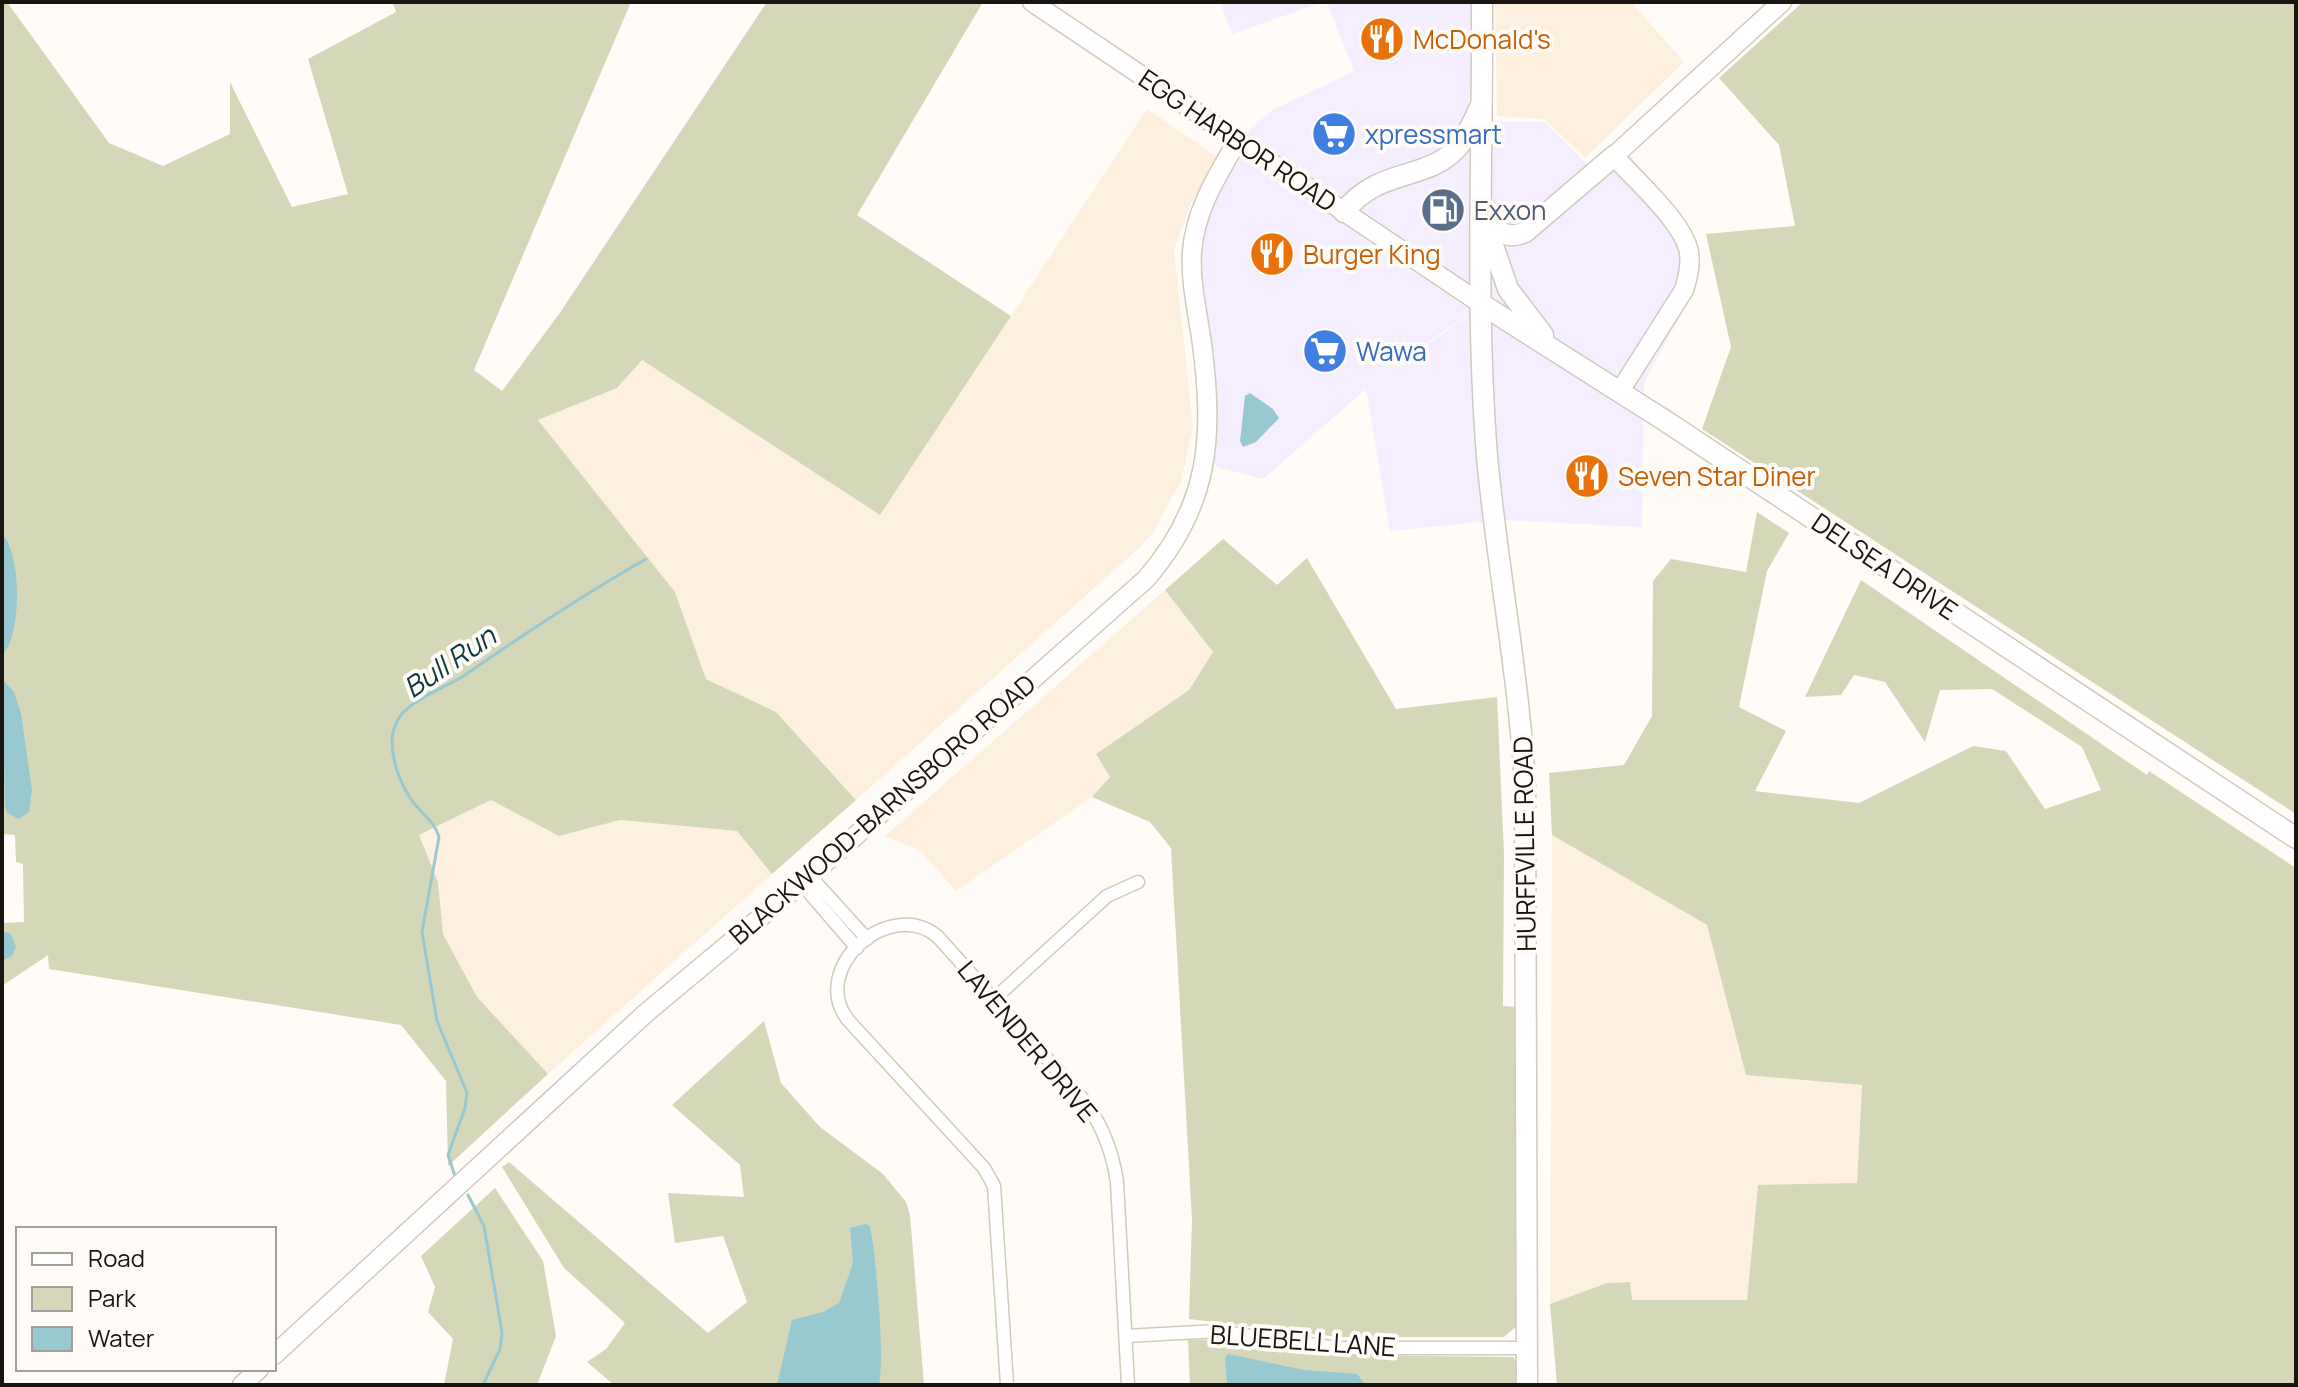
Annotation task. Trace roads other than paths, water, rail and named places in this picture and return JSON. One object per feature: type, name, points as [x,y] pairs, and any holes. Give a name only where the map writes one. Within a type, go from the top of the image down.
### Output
[{"type":"main road","name":"EGG HARBOR ROAD","points":[[1032,2],[1483,305]]},
{"type":"main road","points":[[1482,2],[1483,305]]},
{"type":"main road","points":[[1483,216],[1505,236],[1513,238],[1525,232],[1614,156],[1782,2]]},
{"type":"main road","points":[[1344,212],[1368,187],[1447,157],[1465,137],[1483,102]]},
{"type":"main road","name":"BLACKWOOD-BARNSBORO ROAD","points":[[276,1353],[646,1013],[806,880],[1146,579],[1177,537],[1194,500],[1210,429],[1192,253],[1208,190],[1238,140]]},
{"type":"main road","points":[[1614,156],[1677,228],[1689,249],[1689,272],[1684,290],[1620,391]]},
{"type":"main road","points":[[1483,216],[1508,289],[1553,347]]},
{"type":"main road","name":"DELSEA DRIVE","points":[[1483,305],[1553,347],[2296,838]]},
{"type":"main road","name":"HURFFVILLE ROAD","points":[[1483,305],[1487,456],[1521,704],[1525,786],[1527,1385]]},
{"type":"main road","points":[[242,1385],[257,1371]]},
{"type":"street","points":[[806,880],[867,939]]},
{"type":"street","points":[[806,880],[857,948]]},
{"type":"street","points":[[994,999],[1107,896],[1138,882]]},
{"type":"street","name":"LAVENDER DRIVE","points":[[1007,1385],[994,1186],[984,1168],[842,1011],[837,980],[843,965],[867,939],[890,925],[921,926],[938,937],[1082,1097],[1106,1139],[1118,1194],[1128,1385]]},
{"type":"street","name":"BLUEBELL LANE","points":[[1126,1336],[1216,1331],[1333,1348],[1529,1348]]},
{"type":"water","points":[[1250,393],[1273,409],[1279,418],[1256,442],[1243,447],[1240,441],[1245,396]]},
{"type":"water","points":[[2,534],[13,558],[17,595],[13,631],[2,655]]},
{"type":"water","points":[[2,679],[14,692],[21,713],[32,790],[29,812],[19,819],[7,813],[5,806]]},
{"type":"water","points":[[2,931],[11,934],[16,947],[12,956],[2,961]]},
{"type":"water","points":[[865,1224],[870,1226],[877,1282],[881,1353],[879,1384],[777,1385],[792,1320],[823,1312],[839,1303],[853,1263],[850,1228]]},
{"type":"water","points":[[1228,1354],[1304,1370],[1357,1374],[1366,1385],[1227,1385],[1225,1358]]},
{"type":"waterway","name":"Bull Run","points":[[455,1176],[448,1155],[465,1108],[467,1093],[437,1021],[422,932],[439,837],[400,779],[392,749],[394,728],[404,712],[420,699],[465,675],[554,615],[646,559]]},
{"type":"waterway","name":"Bull Run","points":[[468,1195],[484,1226],[502,1333],[500,1349],[483,1385]]},
{"type":"place","name":"McDonald's","points":[[1382,39]]},
{"type":"place","name":"xpressmart","points":[[1334,134]]},
{"type":"place","name":"Exxon","points":[[1443,210]]},
{"type":"place","name":"Burger King","points":[[1272,254]]},
{"type":"place","name":"Wawa","points":[[1325,351]]},
{"type":"place","name":"Seven Star Diner","points":[[1587,476]]}]
